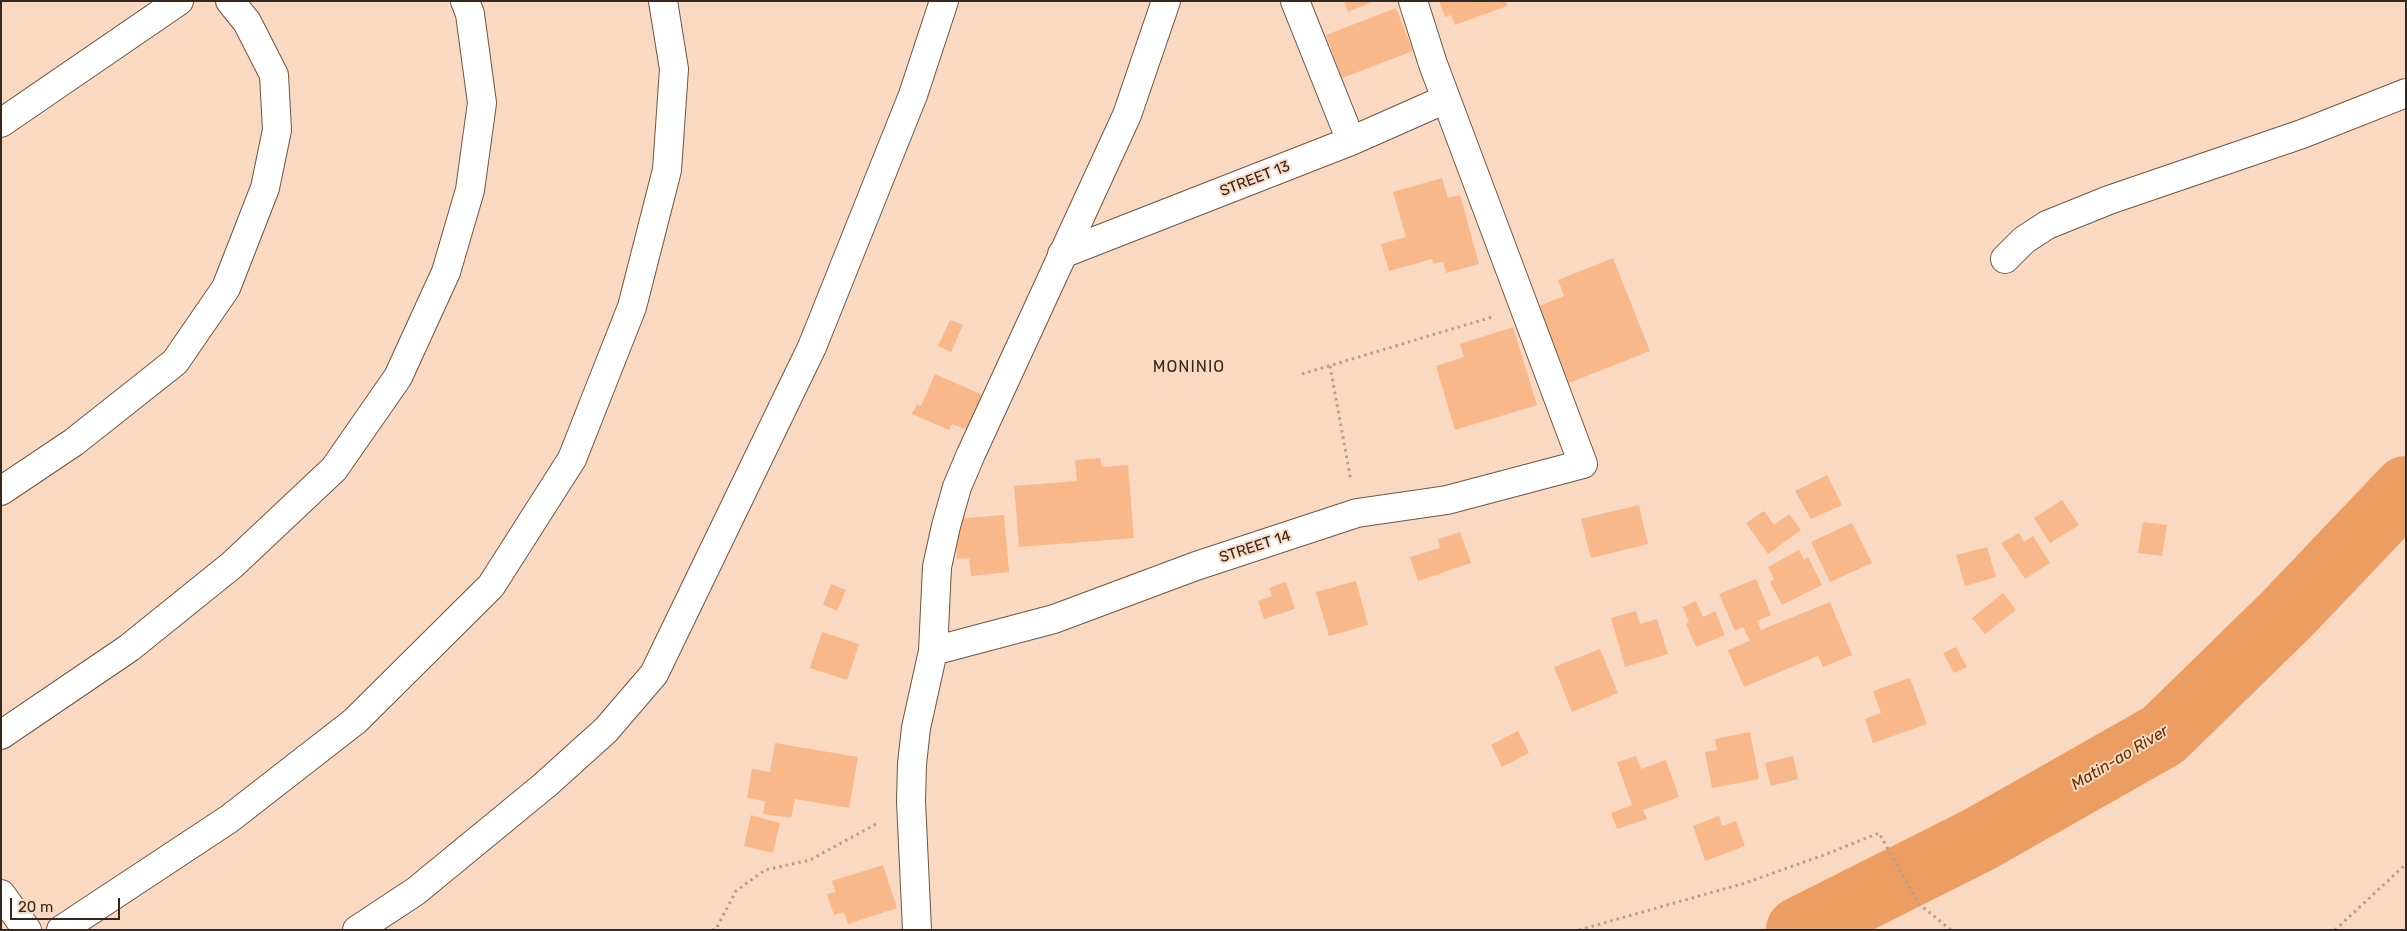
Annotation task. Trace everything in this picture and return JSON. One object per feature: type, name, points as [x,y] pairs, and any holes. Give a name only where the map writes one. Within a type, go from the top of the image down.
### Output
[{"type":"street","points":[[1,123],[179,1]]},
{"type":"street","points":[[1,491],[74,442],[175,362],[226,288],[265,188],[277,130],[274,75],[247,22],[230,1]]},
{"type":"street","points":[[1,735],[129,648],[232,565],[334,469],[398,377],[446,272],[470,190],[482,103],[470,14],[465,1]]},
{"type":"street","points":[[61,930],[229,819],[355,721],[491,586],[572,459],[632,308],[666,170],[674,69],[663,1]]},
{"type":"street","points":[[358,930],[416,890],[545,785],[606,730],[654,674],[812,347],[913,95],[944,1]]},
{"type":"street","points":[[916,930],[911,801],[916,728],[933,651],[937,567],[946,526],[958,487],[1062,254],[1127,115],[1166,1]]},
{"type":"street","points":[[1295,1],[1351,141]]},
{"type":"street","points":[[1413,1],[1446,98]]},
{"type":"street","points":[[2005,259],[2024,240],[2048,225],[2118,197],[2302,134],[2406,93]]},
{"type":"street","name":"STREET 13","points":[[1062,254],[1351,141],[1446,98]]},
{"type":"street","name":"STREET 14","points":[[933,651],[1054,619],[1196,566],[1357,513],[1447,500],[1583,464],[1446,98]]},
{"type":"street","points":[[1,894],[27,930]]},
{"type":"path","points":[[1302,374],[1496,316]]},
{"type":"path","points":[[1330,366],[1357,513]]},
{"type":"path","points":[[712,930],[716,929],[736,891],[765,870],[810,860],[899,811],[911,801]]},
{"type":"path","points":[[1579,930],[1745,883],[1879,833],[1919,904],[1951,930]]},
{"type":"path","points":[[2335,930],[2406,864]]},
{"type":"building","points":[[1344,1],[1374,1],[1348,12]]},
{"type":"building","points":[[1439,1],[1506,1],[1507,6],[1455,25],[1451,15],[1445,17]]},
{"type":"building","points":[[1396,8],[1413,51],[1342,78],[1326,35]]},
{"type":"building","points":[[1442,178],[1448,198],[1460,195],[1479,264],[1446,273],[1443,262],[1433,264],[1432,259],[1389,271],[1381,244],[1406,237],[1393,192]]},
{"type":"building","points":[[1613,258],[1650,351],[1569,383],[1539,306],[1564,296],[1558,280]]},
{"type":"building","points":[[950,320],[963,325],[951,352],[938,346]]},
{"type":"building","points":[[1513,327],[1537,405],[1455,430],[1436,366],[1464,357],[1460,344]]},
{"type":"building","points":[[935,374],[985,396],[970,431],[952,424],[949,430],[912,414],[917,404],[921,406]]},
{"type":"building","points":[[1100,458],[1102,467],[1128,465],[1134,538],[1019,547],[1014,486],[1077,481],[1075,460]]},
{"type":"building","points":[[1827,475],[1842,505],[1811,519],[1795,491]]},
{"type":"building","points":[[2062,500],[2079,525],[2050,543],[2034,518]]},
{"type":"building","points":[[1639,505],[1648,544],[1591,558],[1581,519]]},
{"type":"building","points":[[1764,511],[1774,525],[1789,514],[1801,530],[1768,554],[1746,523]]},
{"type":"building","points":[[1004,515],[1009,572],[971,576],[969,558],[957,559],[954,519]]},
{"type":"building","points":[[2143,522],[2167,525],[2162,556],[2138,553]]},
{"type":"building","points":[[1852,523],[1872,563],[1830,582],[1811,542]]},
{"type":"building","points":[[1460,532],[1471,563],[1418,581],[1410,557],[1440,548],[1438,539]]},
{"type":"building","points":[[2019,533],[2024,542],[2033,536],[2050,563],[2025,579],[2001,543]]},
{"type":"building","points":[[1987,547],[1996,577],[1965,586],[1956,555]]},
{"type":"building","points":[[1799,550],[1804,560],[1808,557],[1822,585],[1782,605],[1770,582],[1774,579],[1768,567]]},
{"type":"building","points":[[1756,579],[1771,615],[1757,621],[1761,630],[1830,602],[1852,655],[1823,667],[1818,656],[1744,687],[1728,650],[1750,641],[1743,627],[1735,631],[1719,594]]},
{"type":"building","points":[[1356,581],[1368,625],[1329,636],[1316,592]]},
{"type":"building","points":[[1286,582],[1295,609],[1264,619],[1258,601],[1272,596],[1269,588]]},
{"type":"building","points":[[831,584],[846,590],[837,611],[823,605]]},
{"type":"building","points":[[2003,593],[2016,610],[1985,634],[1972,618]]},
{"type":"building","points":[[1696,601],[1703,617],[1715,611],[1725,635],[1696,647],[1686,624],[1689,622],[1683,607]]},
{"type":"building","points":[[1636,611],[1640,624],[1657,619],[1668,654],[1625,667],[1611,618]]},
{"type":"building","points":[[822,632],[859,644],[847,680],[810,668]]},
{"type":"building","points":[[1956,647],[1967,667],[1954,673],[1943,653]]},
{"type":"building","points":[[1600,649],[1618,693],[1572,712],[1554,667]]},
{"type":"building","points":[[1910,678],[1927,724],[1873,743],[1865,719],[1881,713],[1873,691]]},
{"type":"building","points":[[1518,731],[1529,753],[1502,767],[1491,745]]},
{"type":"building","points":[[1750,732],[1759,779],[1712,788],[1705,752],[1717,750],[1715,739]]},
{"type":"building","points":[[775,743],[858,757],[849,808],[795,799],[791,818],[763,814],[765,801],[747,798],[752,769],[770,772]]},
{"type":"building","points":[[1636,756],[1641,769],[1666,760],[1679,797],[1643,810],[1647,819],[1617,829],[1611,813],[1632,805],[1617,762]]},
{"type":"building","points":[[1793,756],[1798,779],[1771,786],[1765,763]]},
{"type":"building","points":[[751,815],[780,823],[773,853],[744,846]]},
{"type":"building","points":[[1719,816],[1722,826],[1736,821],[1745,846],[1705,861],[1693,826]]},
{"type":"building","points":[[883,865],[897,908],[848,924],[844,912],[834,915],[827,894],[836,892],[832,881]]},
{"type":"waterway","name":"Matin-ao River","points":[[1799,930],[1980,839],[2163,735],[2287,614],[2406,489]]},
{"type":"district","name":"MONINIO","points":[[1189,367]]}]
